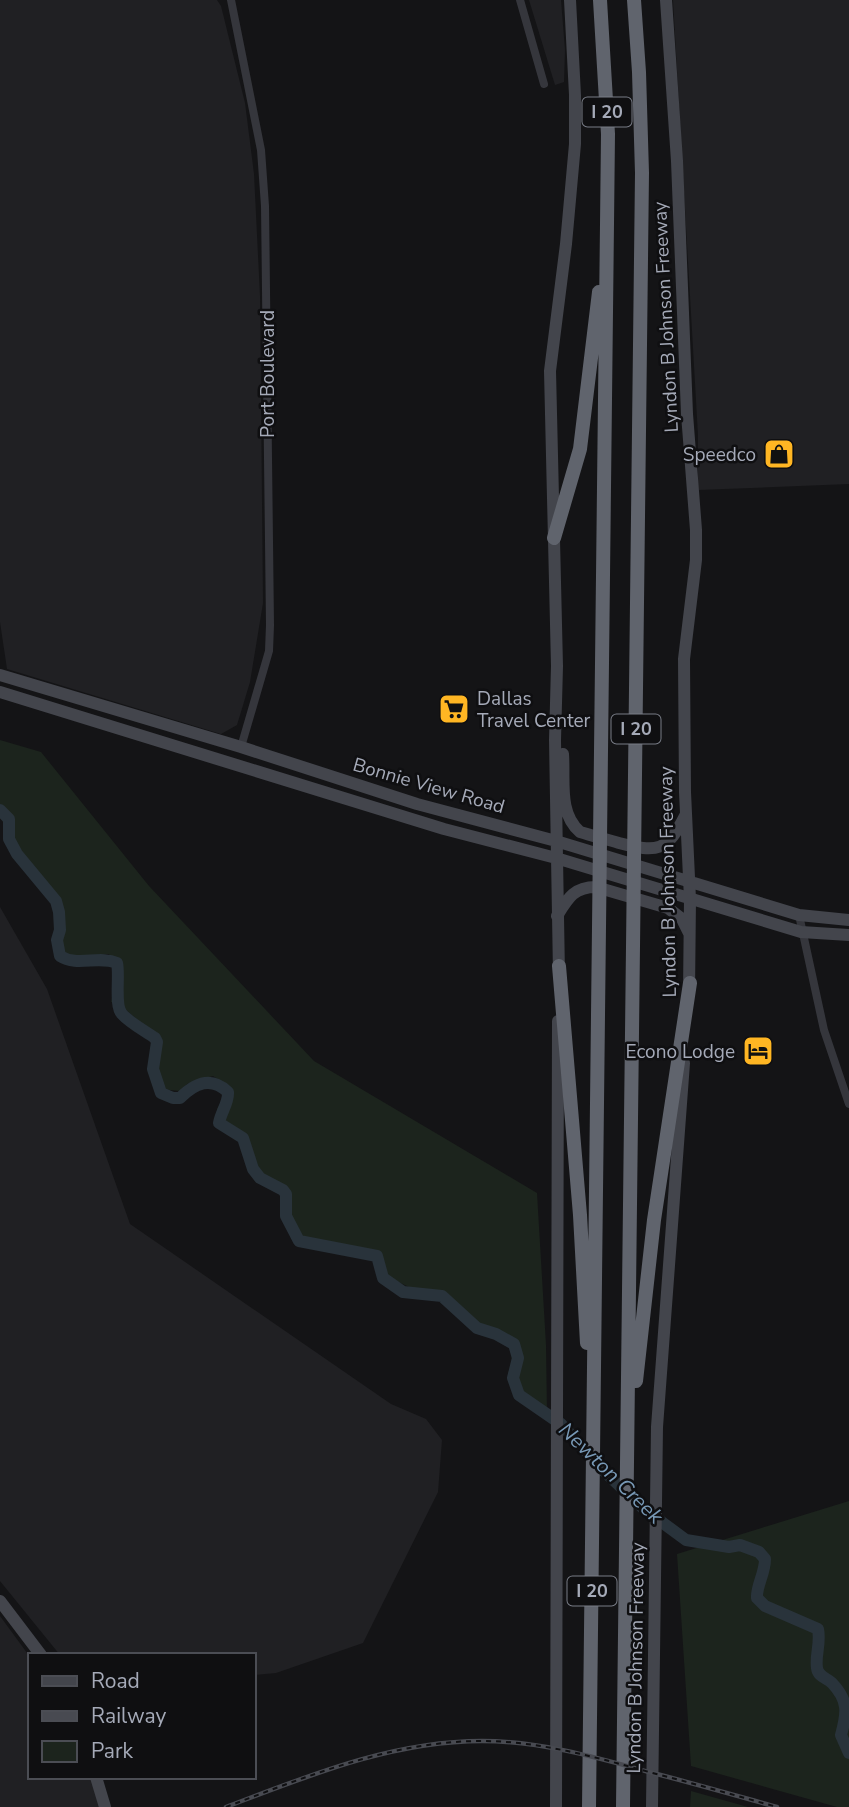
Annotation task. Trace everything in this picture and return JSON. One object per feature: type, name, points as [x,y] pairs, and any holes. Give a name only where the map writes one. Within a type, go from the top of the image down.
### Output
[{"type":"highway","name":"I 20","points":[[589,1807],[607,224],[606,93],[600,0]]},
{"type":"highway","name":"Lyndon B Johnson Freeway","points":[[623,1807],[642,173],[634,0]]},
{"type":"highway","points":[[554,538],[580,449],[607,224]]},
{"type":"highway","points":[[559,966],[580,1215],[584,1309],[594,1428]]},
{"type":"highway","points":[[627,1458],[654,1220],[690,983]]},
{"type":"main road","points":[[556,1802],[559,966],[556,858],[557,666],[550,371],[575,144],[570,0]]},
{"type":"main road","name":"Lyndon B Johnson Freeway","points":[[652,1807],[660,1379],[690,983],[684,659],[696,560],[666,0]]},
{"type":"main road","points":[[557,666],[565,812],[571,824],[587,834],[648,850],[668,842],[686,814]]},
{"type":"main road","name":"Bonnie View Road","points":[[0,675],[241,747],[448,813],[556,841],[799,915],[849,920]]},
{"type":"main road","name":"Bonnie View Road","points":[[0,692],[444,829],[556,858],[801,932],[849,934]]},
{"type":"main road","points":[[236,764],[241,747]]},
{"type":"main road","points":[[444,829],[448,813]]},
{"type":"main road","points":[[557,916],[571,895],[585,887],[596,887],[668,908],[682,919],[690,936]]},
{"type":"main road","points":[[0,1601],[39,1653]]},
{"type":"main road","points":[[97,1779],[105,1807]]},
{"type":"street","name":"Port Boulevard","points":[[231,0],[261,149],[267,264],[269,651],[241,747]]},
{"type":"street","points":[[520,0],[544,84]]},
{"type":"street","points":[[799,915],[824,1030],[849,1104]]},
{"type":"shaded area","points":[[0,0],[217,0],[221,6],[245,103],[254,174],[260,296],[263,603],[250,682],[237,725],[221,734],[7,669],[0,622]]},
{"type":"shaded area","points":[[529,0],[561,0],[565,50],[564,82],[555,85]]},
{"type":"shaded area","points":[[673,0],[849,0],[849,484],[698,490],[698,435]]},
{"type":"shaded area","points":[[0,907],[47,989],[130,1224],[391,1404],[426,1419],[442,1440],[438,1492],[363,1643],[276,1673],[256,1675],[256,1653],[58,1653],[0,1581]]},
{"type":"shaded area","points":[[0,1616],[28,1654],[28,1779],[92,1779],[102,1807],[0,1807]]},
{"type":"green space","points":[[0,740],[41,752],[149,886],[314,1061],[537,1193],[547,1413],[521,1392],[511,1388],[508,1373],[512,1364],[511,1344],[501,1331],[469,1320],[441,1293],[415,1290],[378,1272],[372,1252],[334,1242],[317,1244],[299,1237],[283,1215],[284,1189],[256,1172],[245,1135],[219,1121],[217,1109],[227,1092],[224,1083],[213,1076],[187,1084],[180,1091],[160,1089],[152,1070],[154,1034],[119,1004],[111,1002],[117,976],[109,954],[67,958],[56,949],[56,910],[52,900],[15,856],[6,841],[7,830],[0,816]]},
{"type":"green space","points":[[849,1501],[849,1807],[837,1807],[691,1766],[677,1554]]},
{"type":"green space","points":[[691,1791],[748,1807],[690,1807]]},
{"type":"waterway","name":"Newton Creek","points":[[0,810],[9,819],[9,839],[17,854],[56,901],[59,912],[60,930],[57,940],[60,956],[74,961],[103,960],[117,963],[118,998],[122,1014],[157,1042],[153,1069],[161,1093],[180,1098],[191,1088],[203,1083],[222,1087],[228,1092],[228,1096],[219,1123],[243,1138],[253,1169],[260,1178],[286,1194],[286,1216],[299,1241],[377,1256],[383,1278],[403,1292],[442,1296],[477,1328],[514,1344],[518,1358],[513,1378],[519,1395],[561,1424],[644,1509],[686,1540],[729,1547],[740,1545],[759,1552],[765,1559],[757,1598],[765,1606],[818,1629],[818,1671],[838,1690],[844,1702],[845,1720],[841,1735],[849,1753]]},
{"type":"railway","points":[[226,1807],[351,1762],[416,1747],[482,1741],[567,1751],[777,1807]]},
{"type":"place","name":"Speedco","points":[[779,454]]},
{"type":"place","name":"Dallas Travel Center","points":[[454,709]]},
{"type":"place","name":"Econo Lodge","points":[[758,1051]]}]
